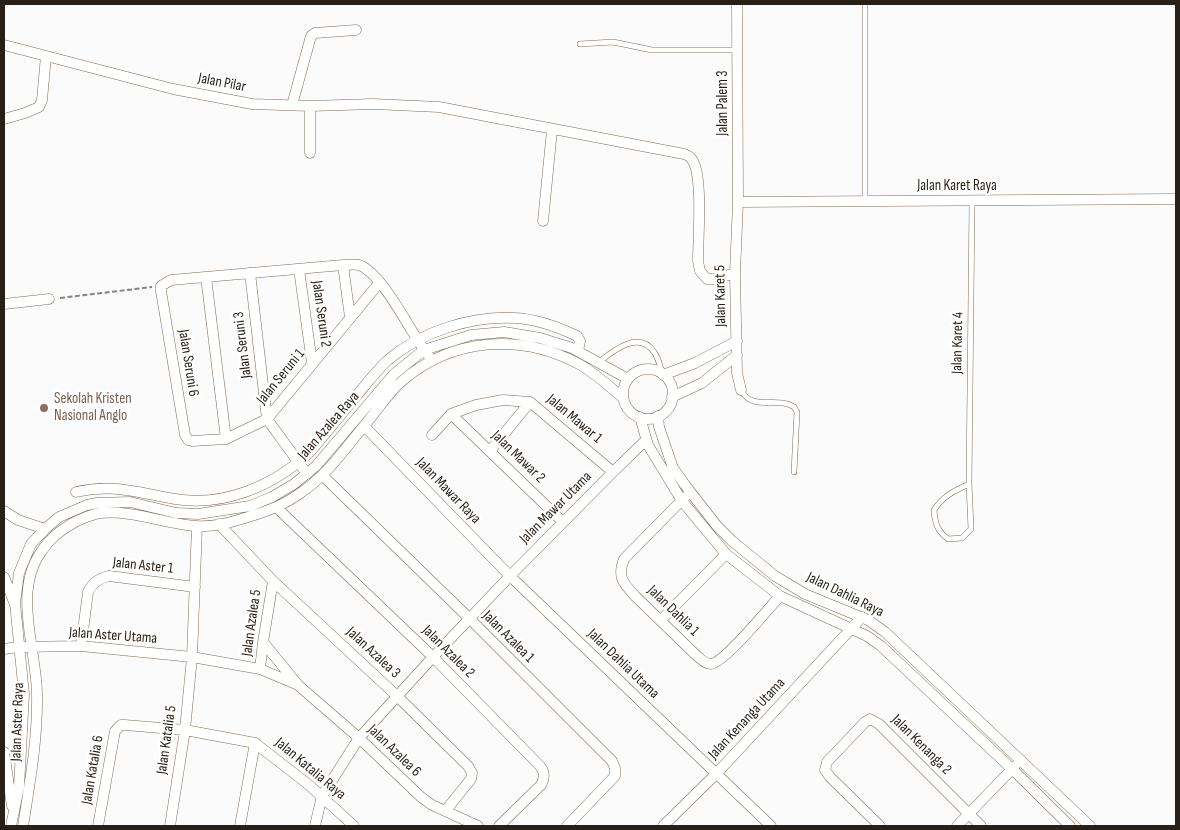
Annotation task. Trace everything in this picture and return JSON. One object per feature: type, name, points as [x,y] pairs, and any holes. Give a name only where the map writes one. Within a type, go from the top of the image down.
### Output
[{"type":"street","name":"Jalan Palem 3","points":[[737,4],[738,202]]},
{"type":"street","points":[[292,105],[311,36],[315,33],[356,30]]},
{"type":"street","name":"Jalan Pilar","points":[[4,45],[164,86],[252,104],[310,106],[373,104],[439,107],[689,155],[694,164],[699,192],[698,261],[700,271],[707,279],[712,280],[735,273]]},
{"type":"street","points":[[4,119],[39,107],[42,100],[46,56]]},
{"type":"street","points":[[310,106],[310,153]]},
{"type":"street","points":[[543,221],[552,130]]},
{"type":"street","name":"Jalan Karet Raya","points":[[738,202],[972,202],[1176,199]]},
{"type":"street","name":"Jalan Karet 5","points":[[738,202],[735,273],[736,341],[741,390]]},
{"type":"street","points":[[343,265],[350,317]]},
{"type":"street","points":[[162,286],[171,280],[358,265],[365,268],[380,282],[432,360]]},
{"type":"street","name":"Jalan Seruni 2","points":[[300,269],[312,363]]},
{"type":"street","name":"Jalan Seruni 3","points":[[250,273],[267,419],[307,474]]},
{"type":"street","points":[[206,277],[226,440]]},
{"type":"street","name":"Jalan Seruni 1","points":[[192,441],[226,440],[267,419],[380,282]]},
{"type":"street","name":"Jalan Seruni 6","points":[[162,286],[161,292],[185,435],[188,440],[192,441]]},
{"type":"street","points":[[4,304],[49,299]]},
{"type":"street","points":[[87,505],[80,491],[120,488],[198,501],[234,495],[256,488],[274,479],[298,462],[319,441],[388,360],[418,340],[457,325],[497,318],[516,318],[540,322],[577,336],[580,341],[578,351]]},
{"type":"street","name":"Jalan Azalea Raya","points":[[18,647],[15,603],[18,573],[31,544],[45,529],[64,514],[87,505],[111,502],[130,502],[176,513],[198,514],[232,510],[258,503],[287,488],[316,466],[385,383],[424,350],[471,335],[504,332],[540,338],[578,351],[628,379]]},
{"type":"street","points":[[663,375],[695,363],[736,341]]},
{"type":"street","name":"Jalan Azalea Raya","points":[[32,647],[27,602],[30,574],[39,554],[63,529],[98,513],[124,514],[197,526],[235,521],[276,507],[300,494],[322,475],[402,381],[432,360],[476,346],[499,344],[524,345],[566,358],[578,364],[623,398]]},
{"type":"street","points":[[672,397],[702,384],[737,355]]},
{"type":"street","points":[[644,370],[651,370],[663,375],[670,385],[672,397],[668,409],[658,416],[646,419],[629,410],[623,398],[628,379],[632,375],[644,370]]},
{"type":"street","name":"Jalan Mawar 1","points":[[451,414],[489,402],[503,400],[530,402],[613,472]]},
{"type":"street","points":[[490,451],[530,402]]},
{"type":"street","points":[[432,435],[451,414]]},
{"type":"street","name":"Jalan Mawar 2","points":[[451,414],[563,522]]},
{"type":"street","name":"Jalan Dahlia Raya","points":[[658,416],[659,427],[673,468],[717,526],[732,541],[775,576],[805,594],[862,617],[886,632],[1090,826]]},
{"type":"street","name":"Jalan Dahlia Raya","points":[[640,417],[646,440],[655,458],[682,500],[726,554],[780,596],[867,636],[881,646],[1070,826]]},
{"type":"street","name":"Jalan Mawar Raya","points":[[364,426],[510,576]]},
{"type":"street","name":"Jalan Mawar Utama","points":[[315,826],[322,796],[359,738],[510,576],[646,440]]},
{"type":"street","name":"Jalan Azalea 1","points":[[322,475],[612,761],[615,768],[615,776],[567,826]]},
{"type":"street","points":[[682,500],[690,492]]},
{"type":"street","name":"Jalan Dahlia 1","points":[[682,500],[624,559],[620,569],[625,585],[697,656],[704,662],[711,664],[717,661],[732,649],[780,596]]},
{"type":"street","points":[[198,501],[198,514]]},
{"type":"street","name":"Jalan Azalea 2","points":[[276,507],[433,657],[540,766],[544,772],[541,785],[500,826]]},
{"type":"street","points":[[4,510],[18,520],[45,529]]},
{"type":"street","name":"Jalan Azalea 3","points":[[219,524],[273,580],[397,696],[468,766],[472,773],[471,779],[446,810]]},
{"type":"street","name":"Jalan Katalia 5","points":[[170,826],[185,730],[192,657],[197,526]]},
{"type":"street","points":[[661,620],[726,554]]},
{"type":"street","name":"Jalan Aster 1","points":[[81,646],[88,592],[91,586],[102,578],[109,576],[195,587]]},
{"type":"street","name":"Jalan Dahlia Utama","points":[[510,576],[771,826]]},
{"type":"street","points":[[4,577],[15,603]]},
{"type":"street","name":"Jalan Azalea 5","points":[[260,669],[273,580]]},
{"type":"street","name":"Jalan Kenanga Utama","points":[[663,826],[716,774],[862,617]]},
{"type":"street","name":"Jalan Azalea 6","points":[[263,642],[298,685],[359,738],[421,797],[432,805],[478,826]]},
{"type":"street","name":"Jalan Aster Utama","points":[[4,649],[81,646],[192,657]]},
{"type":"street","name":"Jalan Aster Raya","points":[[11,826],[12,812],[19,787],[24,694],[18,647]]},
{"type":"street","name":"Jalan Aster Raya","points":[[23,826],[35,745],[37,692],[32,647]]},
{"type":"street","name":"Jalan Azalea 6","points":[[192,657],[260,669],[298,685]]},
{"type":"street","name":"Jalan Kenanga 2","points":[[880,826],[825,770],[827,762],[870,719],[879,724],[968,814]]},
{"type":"street","name":"Jalan Katalia 6","points":[[98,826],[117,728],[125,725],[185,730]]},
{"type":"street","name":"Jalan Katalia Raya","points":[[185,730],[255,743],[291,770],[354,826]]},
{"type":"street","points":[[240,826],[255,743]]},
{"type":"street","name":"Jalan Aster Raya","points":[[4,752],[12,812]]},
{"type":"street","points":[[957,826],[1021,760]]},
{"type":"street","points":[[968,814],[981,826]]},
{"type":"lane","points":[[865,4],[865,202]]},
{"type":"lane","points":[[580,44],[613,42],[652,50],[738,50]]},
{"type":"lane","name":"Jalan Karet 4","points":[[969,484],[942,498],[934,510],[935,523],[940,534],[948,539],[962,538],[971,529],[969,484],[972,202]]},
{"type":"lane","points":[[599,362],[626,343],[639,342],[647,344],[655,352],[663,375]]},
{"type":"lane","points":[[741,390],[743,395],[752,401],[787,404],[794,407],[797,412],[794,472]]},
{"type":"path","points":[[49,299],[162,286]]},
{"type":"place","name":"Sekolah Kristen Nasional Anglo","points":[[44,408]]}]
